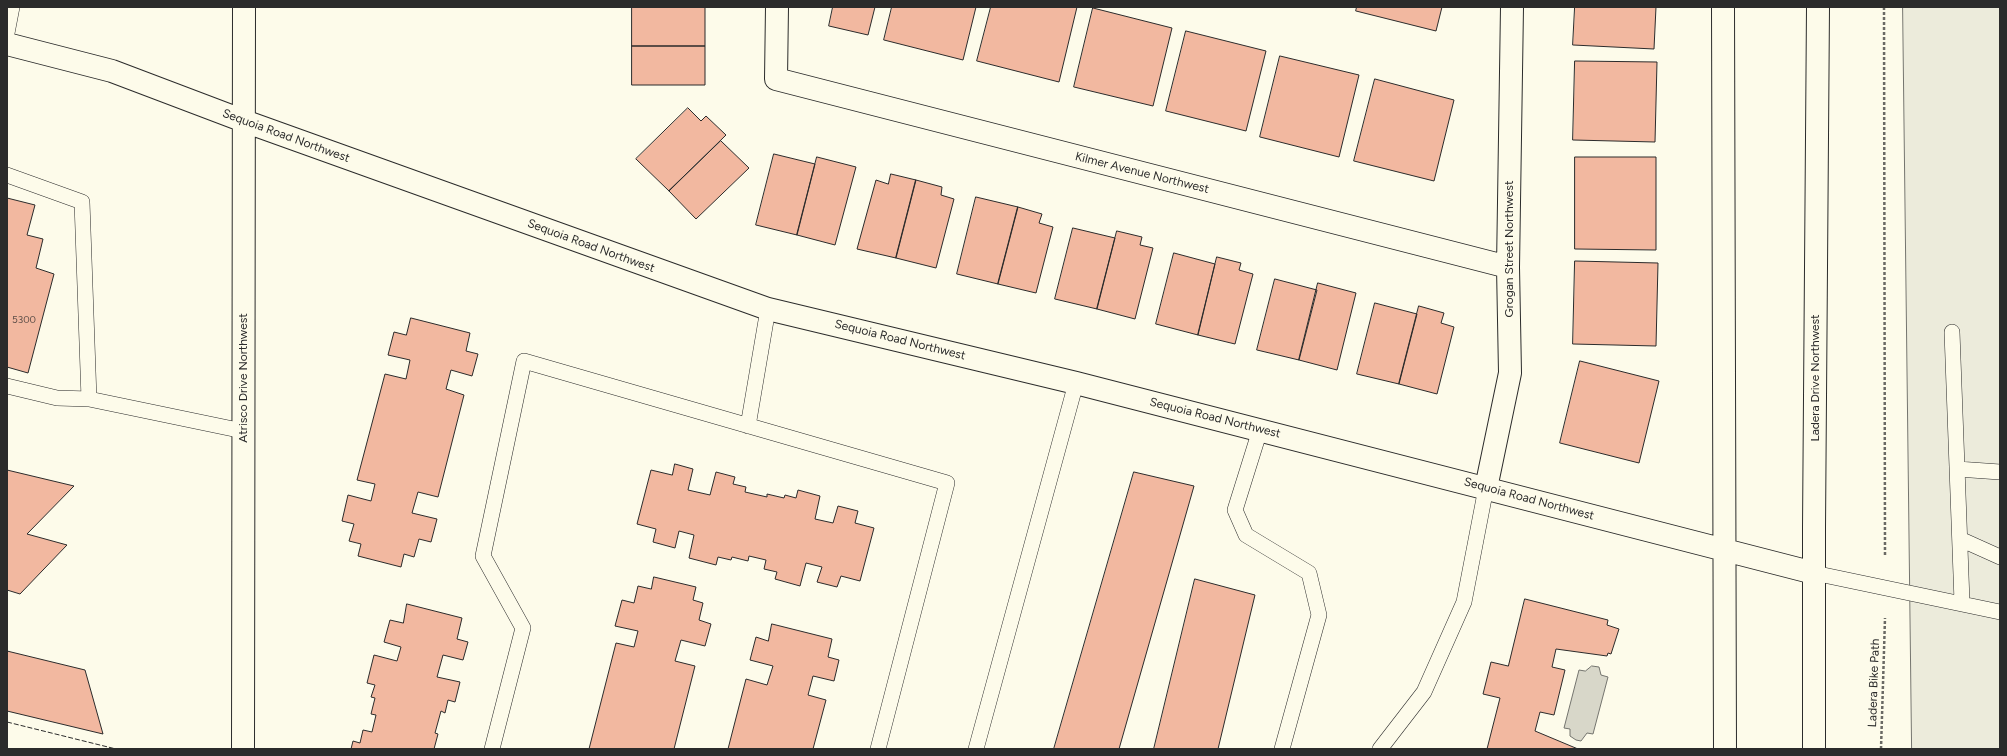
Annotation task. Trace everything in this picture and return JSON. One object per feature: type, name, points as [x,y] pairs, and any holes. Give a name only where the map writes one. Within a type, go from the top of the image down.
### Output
[{"type":"street","name":"Atrisco Drive Northwest","points":[[243,749],[244,7]]},
{"type":"street","name":"Kilmer Avenue Northwest","points":[[777,7],[776,79],[1508,268]]},
{"type":"street","name":"Grogan Street Northwest","points":[[1486,488],[1510,374],[1508,268],[1512,7]]},
{"type":"street","points":[[1722,7],[1725,749]]},
{"type":"street","name":"Ladera Drive Northwest","points":[[1814,749],[1818,7]]},
{"type":"street","name":"Sequoia Road Northwest","points":[[7,44],[112,71],[244,121],[768,309],[1076,383],[1814,573]]},
{"type":"lane","points":[[7,33],[12,7]]},
{"type":"lane","points":[[7,175],[82,202],[89,399]]},
{"type":"lane","points":[[748,426],[768,309]]},
{"type":"lane","points":[[1952,332],[1962,602]]},
{"type":"lane","points":[[492,749],[523,628],[483,556],[524,361],[946,482],[878,749]]},
{"type":"lane","points":[[976,749],[1076,383]]},
{"type":"lane","points":[[7,386],[57,398],[89,399],[243,431]]},
{"type":"lane","points":[[1260,430],[1235,510],[1246,535],[1309,573],[1318,615],[1282,749]]},
{"type":"lane","points":[[1957,469],[2000,472]]},
{"type":"lane","points":[[1380,749],[1424,692],[1464,602],[1486,488]]},
{"type":"lane","points":[[1960,539],[2000,557]]},
{"type":"lane","points":[[1814,573],[1962,602],[2000,612]]},
{"type":"path","points":[[1884,7],[1885,556]]},
{"type":"path","name":"Ladera Bike Path","points":[[1881,749],[1885,618]]},
{"type":"shaded area","points":[[1903,7],[2000,7],[2000,749],[1912,749]]},
{"type":"shaded area","points":[[1592,666],[1599,667],[1601,675],[1608,677],[1593,734],[1587,733],[1581,741],[1570,736],[1570,729],[1564,728],[1579,670],[1585,671]]},
{"type":"building","points":[[632,7],[705,7],[705,46],[632,46]]},
{"type":"building","points":[[833,7],[875,7],[868,35],[829,26]]},
{"type":"building","points":[[892,7],[976,7],[963,60],[884,40]]},
{"type":"building","points":[[991,7],[1077,7],[1059,82],[977,61]]},
{"type":"building","points":[[1357,7],[1442,7],[1436,31],[1356,11]]},
{"type":"building","points":[[1575,7],[1656,7],[1654,49],[1573,45]]},
{"type":"building","points":[[1093,8],[1172,28],[1153,106],[1074,87]]},
{"type":"building","points":[[1186,31],[1266,51],[1246,131],[1166,111]]},
{"type":"building","points":[[632,46],[705,46],[705,85],[632,85]]},
{"type":"building","points":[[1280,56],[1359,75],[1339,157],[1260,137]]},
{"type":"building","points":[[1575,61],[1657,62],[1655,142],[1573,140]]},
{"type":"building","points":[[1375,79],[1454,100],[1434,181],[1354,161]]},
{"type":"building","points":[[688,108],[701,121],[706,116],[726,135],[669,191],[636,159]]},
{"type":"building","points":[[721,141],[749,168],[696,219],[669,191]]},
{"type":"building","points":[[774,154],[815,164],[797,235],[756,225]]},
{"type":"building","points":[[817,157],[856,167],[835,245],[797,235]]},
{"type":"building","points":[[1575,157],[1656,157],[1656,250],[1575,249]]},
{"type":"building","points":[[891,174],[916,180],[896,258],[857,249],[876,180],[888,184]]},
{"type":"building","points":[[916,180],[942,187],[941,195],[954,199],[936,268],[896,258]]},
{"type":"building","points":[[976,197],[1018,207],[998,284],[957,274]]},
{"type":"building","points":[[7,198],[35,205],[27,235],[43,239],[36,268],[54,274],[28,373],[7,367]]},
{"type":"building","points":[[1018,207],[1042,214],[1039,223],[1053,227],[1036,293],[998,284]]},
{"type":"building","points":[[1073,228],[1115,238],[1097,309],[1055,299]]},
{"type":"building","points":[[1117,231],[1142,237],[1140,245],[1153,248],[1135,319],[1097,309]]},
{"type":"building","points":[[1174,253],[1215,264],[1198,335],[1156,324]]},
{"type":"building","points":[[1217,257],[1241,263],[1239,270],[1253,274],[1235,344],[1198,335]]},
{"type":"building","points":[[1575,261],[1658,263],[1656,346],[1573,344]]},
{"type":"building","points":[[1275,279],[1317,290],[1299,360],[1257,350]]},
{"type":"building","points":[[1318,283],[1356,293],[1337,370],[1299,360]]},
{"type":"building","points":[[1375,303],[1417,314],[1399,384],[1357,374]]},
{"type":"building","points":[[1419,306],[1444,313],[1441,323],[1454,327],[1437,394],[1399,384]]},
{"type":"building","points":[[411,318],[470,333],[466,351],[478,354],[472,376],[451,370],[446,389],[464,395],[438,497],[418,492],[412,513],[437,519],[431,542],[419,539],[414,557],[404,554],[401,567],[358,556],[361,544],[349,541],[354,524],[342,521],[348,495],[371,501],[375,484],[357,480],[385,374],[406,379],[410,360],[388,355],[394,332],[406,335]]},
{"type":"building","points":[[1580,361],[1659,381],[1639,463],[1560,443]]},
{"type":"building","points":[[675,464],[693,469],[688,490],[710,495],[716,472],[735,477],[733,484],[746,487],[745,492],[767,497],[767,494],[784,498],[785,495],[796,498],[798,490],[820,496],[815,519],[833,523],[838,506],[858,511],[855,523],[874,528],[860,581],[841,576],[837,587],[817,582],[822,567],[806,563],[800,586],[775,579],[777,572],[764,569],[766,560],[749,556],[748,561],[732,557],[731,560],[718,557],[716,565],[689,558],[694,535],[679,531],[675,548],[653,542],[656,529],[637,524],[651,470],[672,475]]},
{"type":"building","points":[[7,470],[74,486],[27,534],[67,545],[20,594],[7,590]]},
{"type":"building","points":[[1134,472],[1194,486],[1119,749],[1054,749]]},
{"type":"building","points":[[654,577],[696,587],[693,600],[703,603],[699,620],[711,624],[705,646],[681,640],[675,661],[695,666],[674,749],[589,749],[616,643],[634,647],[638,631],[615,626],[622,600],[634,603],[638,586],[651,589]]},
{"type":"building","points":[[1195,579],[1255,595],[1218,749],[1154,749]]},
{"type":"building","points":[[1525,599],[1608,620],[1607,625],[1619,629],[1611,654],[1608,653],[1607,656],[1556,649],[1552,667],[1565,670],[1554,715],[1540,712],[1535,731],[1578,749],[1487,749],[1500,698],[1483,694],[1491,662],[1508,666]]},
{"type":"building","points":[[407,604],[462,618],[457,639],[468,642],[463,660],[443,655],[437,677],[460,682],[455,702],[448,700],[445,713],[441,711],[435,733],[438,734],[434,749],[351,749],[353,741],[360,743],[363,730],[372,732],[376,715],[371,714],[375,698],[371,697],[375,685],[367,683],[374,655],[397,661],[401,647],[384,642],[390,620],[403,623]]},
{"type":"building","points":[[772,624],[832,639],[828,657],[839,660],[834,681],[813,676],[808,695],[826,700],[813,749],[728,749],[746,679],[767,685],[773,666],[750,660],[756,637],[768,641]]},
{"type":"building","points":[[7,651],[85,670],[103,734],[7,711]]},
{"type":"fence","points":[[7,722],[116,749]]}]
